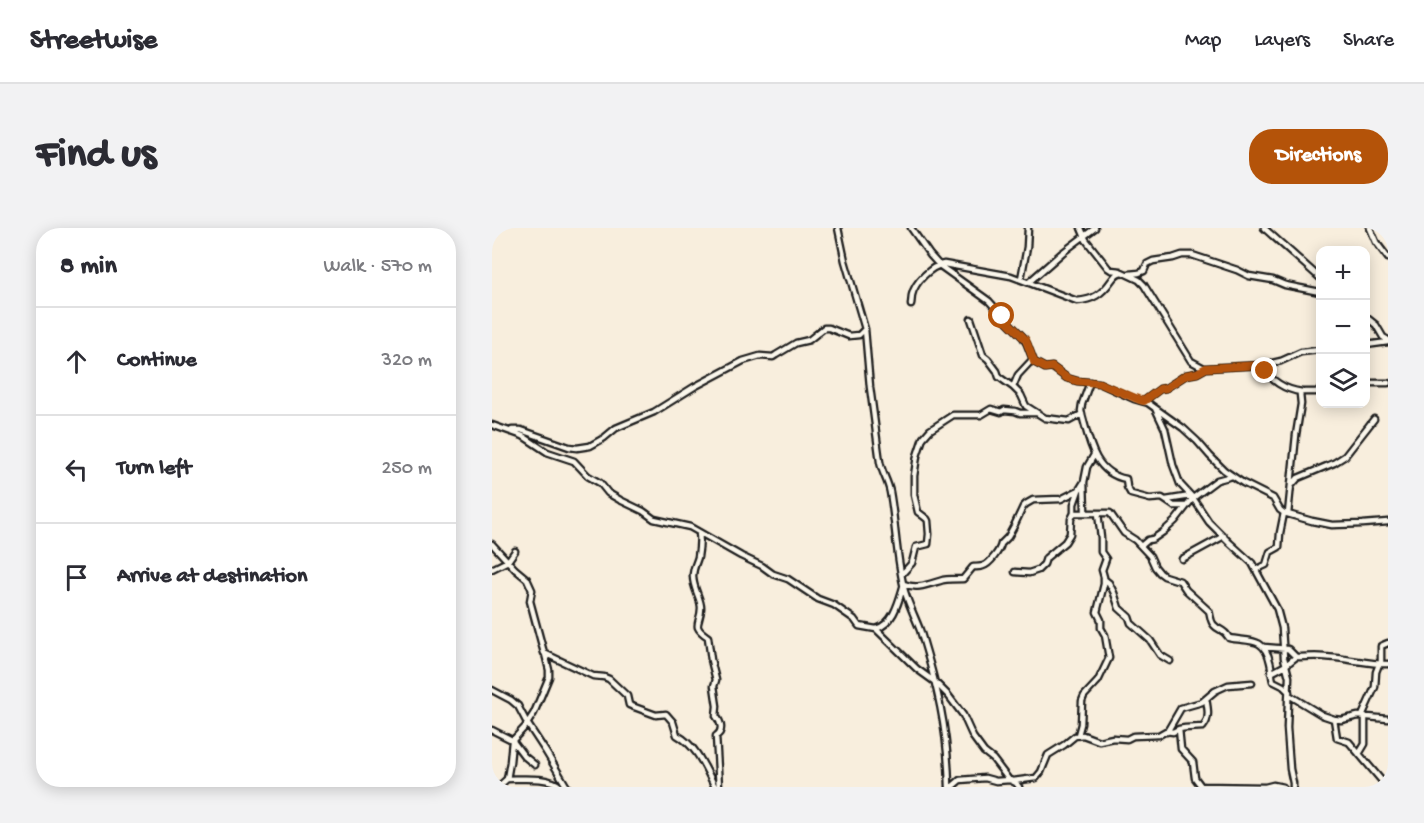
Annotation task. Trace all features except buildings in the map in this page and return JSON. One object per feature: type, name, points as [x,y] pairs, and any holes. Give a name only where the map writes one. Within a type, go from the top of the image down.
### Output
[{"type":"street","points":[[838,228],[864,329],[880,462],[891,493],[904,584],[935,682],[945,726],[949,787],[960,780],[976,778],[996,781],[1036,778],[1048,755],[1078,735],[1099,741],[1159,735],[1185,728],[1203,728],[1208,712],[1206,699]]},
{"type":"street","points":[[911,228],[939,264],[992,303],[1026,340],[1032,360],[1036,363],[1045,368],[1052,367],[1067,378],[1099,383],[1134,399],[1144,401],[1183,428],[1214,461],[1232,476],[1273,498],[1282,512],[1332,525],[1388,522]]},
{"type":"street","points":[[1022,279],[1028,228]]},
{"type":"street","points":[[1081,228],[1084,237],[1108,268],[1127,274],[1145,286],[1191,361],[1204,369]]},
{"type":"street","points":[[1029,282],[1095,228]]},
{"type":"street","points":[[1264,228],[1316,274]]},
{"type":"street","points":[[1370,228],[1376,242],[1388,258]]},
{"type":"street","points":[[1127,274],[1139,273],[1153,261],[1192,255],[1249,276],[1316,291]]},
{"type":"street","points":[[911,305],[915,288],[929,271],[939,264],[1022,279],[1073,300],[1092,299],[1105,290],[1120,272]]},
{"type":"street","points":[[971,319],[983,356],[988,359],[999,377],[1021,395],[1026,406],[1045,418],[1066,421],[1073,420],[1082,414]]},
{"type":"street","points":[[1370,321],[1388,341]]},
{"type":"street","points":[[508,430],[520,430],[568,447],[590,446],[616,428],[654,412],[694,387],[743,362],[760,356],[777,355],[796,343],[809,340],[824,328],[830,328],[846,336],[859,335],[864,329]]},
{"type":"street","points":[[1370,344],[1388,341]]},
{"type":"street","points":[[1144,401],[1186,375],[1204,369],[1263,365],[1281,362],[1301,352],[1316,350]]},
{"type":"street","points":[[1013,387],[1018,375],[1032,360]]},
{"type":"street","points":[[1263,365],[1265,371],[1279,385],[1302,392],[1316,393]]},
{"type":"street","points":[[1090,382],[1082,404],[1082,414],[1094,455],[1105,470],[1126,479],[1131,494],[1150,499],[1160,498],[1176,506],[1186,506]]},
{"type":"street","points":[[1370,383],[1388,383]]},
{"type":"street","points":[[1257,569],[1266,565],[1269,552],[1279,547],[1291,486],[1301,404],[1299,397],[1302,392]]},
{"type":"street","points":[[1155,408],[1165,429],[1178,480],[1182,487],[1192,497],[1206,519],[1257,569],[1280,617],[1284,658],[1289,677],[1287,728],[1293,787]]},
{"type":"street","points":[[902,574],[912,563],[916,546],[928,544],[929,539],[928,521],[918,512],[914,489],[914,470],[923,438],[930,430],[952,415],[981,415],[991,409],[1001,412],[1036,413]]},
{"type":"street","points":[[1291,486],[1298,478],[1345,456],[1374,419]]},
{"type":"street","points":[[492,425],[528,438],[547,452],[574,461],[608,493],[620,500],[640,509],[654,519],[684,525],[773,574],[788,579],[818,599],[834,605],[854,619],[859,626],[876,629],[883,627],[895,609],[904,584]]},
{"type":"street","points":[[1088,513],[1085,510],[1084,482],[1087,467],[1094,455]]},
{"type":"street","points":[[1141,546],[1175,521],[1192,497],[1217,480],[1232,476]]},
{"type":"street","points":[[1015,572],[1029,573],[1038,570],[1044,565],[1046,558],[1067,539],[1070,534],[1074,504],[1084,482]]},
{"type":"street","points":[[904,584],[909,587],[929,586],[946,579],[963,579],[973,567],[986,565],[992,556],[996,555],[1026,504],[1036,500],[1061,499],[1079,490]]},
{"type":"street","points":[[1166,500],[1192,497]]},
{"type":"street","points":[[1074,513],[1110,513],[1124,533],[1135,540],[1150,556],[1160,573],[1180,581],[1209,611],[1215,627],[1226,632],[1229,638],[1255,641],[1264,647],[1273,649],[1288,649],[1296,657]]},
{"type":"street","points":[[1078,735],[1084,696],[1098,681],[1108,660],[1105,635],[1097,612],[1104,587],[1102,570],[1107,559],[1101,552],[1098,513]]},
{"type":"street","points":[[699,533],[698,555],[693,577],[694,589],[701,604],[698,627],[699,632],[708,637],[716,680],[714,686],[716,716],[722,728],[716,736],[717,787]]},
{"type":"street","points":[[1182,559],[1224,536]]},
{"type":"street","points":[[492,544],[527,579],[532,590],[531,608],[549,670],[549,677],[534,713],[512,741],[507,779],[498,787]]},
{"type":"street","points":[[492,569],[508,561],[515,551]]},
{"type":"street","points":[[1104,579],[1109,583],[1119,608],[1129,616],[1131,623],[1150,640],[1160,655],[1170,661]]},
{"type":"street","points":[[876,629],[952,699],[984,752],[993,759],[1003,774],[1019,787]]},
{"type":"street","points":[[1359,754],[1365,744],[1364,716],[1376,687],[1376,672],[1380,664],[1381,646],[1388,643]]},
{"type":"street","points":[[1264,647],[1271,662],[1273,681],[1322,715],[1341,720],[1364,716],[1388,718]]},
{"type":"street","points":[[545,654],[594,676],[609,679],[627,696],[629,705],[656,715],[666,714],[673,722],[677,735],[694,749],[717,787]]},
{"type":"street","points":[[1271,673],[1296,657],[1326,657],[1388,664]]},
{"type":"street","points":[[1167,732],[1181,708],[1206,699],[1215,691],[1228,685],[1252,683]]},
{"type":"street","points":[[492,690],[518,706],[526,723],[567,787]]},
{"type":"street","points":[[1334,719],[1337,738],[1349,742],[1387,785]]},
{"type":"street","points":[[1179,729],[1181,749],[1193,762],[1195,778],[1201,786],[1265,787],[1273,785],[1283,787]]},
{"type":"street","points":[[492,730],[512,741],[535,765]]},
{"type":"street","points":[[507,779],[538,780],[557,783],[561,787]]},
{"type":"route","points":[[1002,316],[1026,340],[1034,362],[1045,368],[1052,367],[1067,378],[1099,383],[1134,399],[1144,401],[1186,375],[1206,368],[1263,365],[1265,371]]}]
